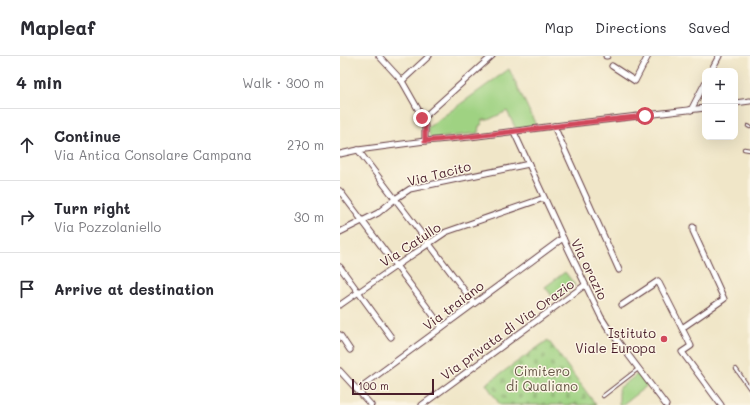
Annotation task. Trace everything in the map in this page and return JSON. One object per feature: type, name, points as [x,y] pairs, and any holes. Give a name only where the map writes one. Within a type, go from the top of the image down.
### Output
[{"type":"street","points":[[379,56],[402,81],[422,118],[425,126],[425,141]]},
{"type":"street","points":[[402,81],[429,56]]},
{"type":"street","points":[[422,118],[492,56]]},
{"type":"street","points":[[612,66],[635,82],[648,56]]},
{"type":"street","points":[[713,68],[719,56]]},
{"type":"street","points":[[692,110],[702,89]]},
{"type":"street","points":[[738,103],[750,101]]},
{"type":"street","points":[[340,154],[358,150],[425,141],[514,132],[702,108]]},
{"type":"street","points":[[554,126],[619,270]]},
{"type":"street","name":"Via orazio","points":[[514,132],[601,317],[666,405]]},
{"type":"street","points":[[358,150],[474,303]]},
{"type":"street","name":"Via Tacito","points":[[340,232],[378,213],[410,189],[529,164]]},
{"type":"street","points":[[340,191],[442,327]]},
{"type":"street","name":"Via Catullo","points":[[340,305],[446,232],[544,198]]},
{"type":"street","points":[[682,328],[724,299],[693,231],[693,227]]},
{"type":"street","name":"Via traiano","points":[[357,390],[563,238]]},
{"type":"street","points":[[340,267],[391,338]]},
{"type":"street","points":[[622,305],[658,281],[691,346],[682,352],[721,405]]},
{"type":"street","name":"Via privata di Via Orazio","points":[[422,405],[585,285]]},
{"type":"street","points":[[340,335],[350,350]]},
{"type":"street","points":[[340,371],[371,405]]},
{"type":"lane","points":[[744,149],[750,150]]},
{"type":"lane","points":[[603,396],[638,368]]},
{"type":"lane","points":[[736,369],[750,388]]},
{"type":"green space","points":[[509,69],[536,125],[516,129],[507,111],[488,120],[483,120],[479,126],[478,133],[431,139],[427,128]]},
{"type":"green space","points":[[565,272],[575,285],[556,301],[545,287]]},
{"type":"green space","name":"Cimitero di Qualiano","points":[[548,340],[596,405],[500,405],[486,384]]},
{"type":"green space","points":[[639,373],[648,385],[622,405],[619,405],[618,389]]},
{"type":"place","name":"Istituto Viale Europa","points":[[664,339]]},
{"type":"route","points":[[422,118],[425,126],[425,141],[645,116]]}]
